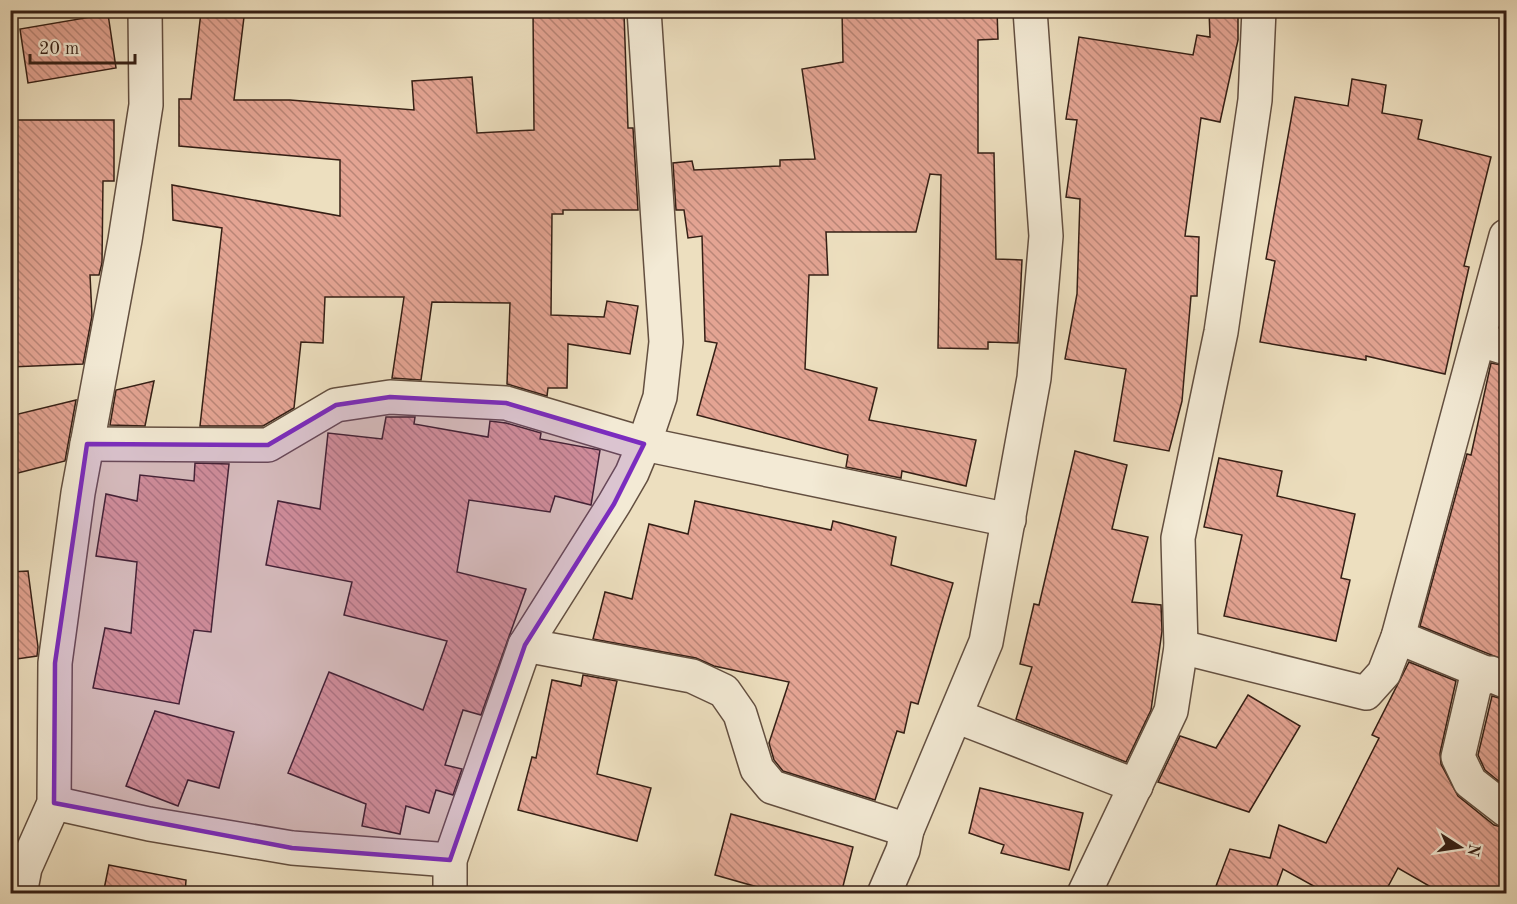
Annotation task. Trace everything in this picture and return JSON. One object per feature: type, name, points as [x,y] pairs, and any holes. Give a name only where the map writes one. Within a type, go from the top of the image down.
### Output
[{"type":"street","points":[[20,894],[24,868],[54,803],[55,663],[87,444],[125,240],[146,105],[145,10]]},
{"type":"street","points":[[450,894],[450,860],[525,645],[620,494],[644,444],[660,397],[666,342],[644,10]]},
{"type":"street","points":[[884,894],[903,849],[907,830],[986,642],[1034,378],[1046,236],[1030,10]]},
{"type":"street","points":[[1084,894],[1171,711],[1181,647],[1179,538],[1222,320],[1255,100],[1259,10]]},
{"type":"street","points":[[1181,647],[1366,693],[1384,673],[1398,637],[1493,344],[1506,236]]},
{"type":"street","points":[[87,444],[268,445],[336,405],[390,397],[506,402],[644,444],[1009,520]]},
{"type":"street","points":[[1398,637],[1499,677]]},
{"type":"street","points":[[525,645],[692,676],[724,691],[740,714],[757,769],[772,787],[907,830]]},
{"type":"street","points":[[1499,677],[1475,684],[1458,757],[1470,782],[1506,810]]},
{"type":"street","points":[[956,716],[1136,786]]},
{"type":"street","points":[[54,803],[149,824],[292,848],[450,860]]},
{"type":"highlighted area","points":[[390,397],[506,403],[644,444],[614,504],[525,645],[450,860],[292,848],[54,803],[55,663],[87,444],[268,445],[336,405]]},
{"type":"building","points":[[533,10],[598,10],[599,15],[624,13],[628,128],[633,128],[638,210],[563,210],[563,214],[552,214],[551,315],[604,317],[607,301],[638,306],[630,354],[568,344],[567,388],[548,388],[547,396],[507,384],[510,303],[432,302],[421,380],[392,378],[404,297],[325,297],[323,343],[301,342],[294,408],[263,426],[200,426],[222,228],[173,220],[172,185],[340,216],[340,160],[179,146],[179,99],[191,99],[201,12],[244,17],[234,100],[290,100],[414,110],[412,81],[472,77],[477,133],[534,130]]},
{"type":"building","points":[[842,10],[997,10],[998,39],[978,40],[978,153],[994,153],[996,259],[1022,260],[1018,343],[988,342],[988,349],[938,348],[941,175],[930,174],[916,232],[826,232],[828,275],[809,275],[805,369],[877,388],[869,420],[976,440],[966,486],[902,471],[901,478],[846,467],[848,455],[697,415],[717,343],[705,341],[702,236],[688,238],[684,210],[676,210],[673,163],[692,161],[694,170],[780,166],[780,160],[815,159],[802,69],[843,62]]},
{"type":"building","points":[[1209,10],[1238,10],[1238,40],[1220,122],[1201,118],[1185,236],[1199,237],[1197,296],[1191,296],[1182,401],[1169,451],[1114,441],[1126,369],[1065,359],[1077,294],[1080,199],[1066,197],[1077,120],[1066,119],[1079,37],[1193,55],[1197,35],[1210,37]]},
{"type":"building","points":[[108,14],[116,68],[28,83],[20,29]]},
{"type":"building","points":[[1352,79],[1386,85],[1382,113],[1422,120],[1418,139],[1491,157],[1464,266],[1469,267],[1445,374],[1366,356],[1366,360],[1260,342],[1275,261],[1266,259],[1295,97],[1348,106]]},
{"type":"building","points":[[10,120],[114,120],[114,181],[103,181],[102,263],[99,275],[90,275],[92,316],[83,364],[10,367],[15,180],[10,180]]},
{"type":"building","points":[[1491,363],[1506,366],[1506,661],[1420,626],[1467,454],[1471,455]]},
{"type":"building","points":[[154,381],[145,426],[110,425],[116,390]]},
{"type":"building","points":[[76,400],[65,461],[10,475],[10,416]]},
{"type":"building","points":[[386,417],[415,417],[414,424],[488,437],[490,421],[506,423],[541,433],[540,439],[600,450],[591,505],[555,496],[550,512],[469,500],[457,572],[526,589],[481,715],[463,710],[445,765],[462,769],[453,795],[436,790],[429,813],[406,806],[400,834],[362,826],[366,804],[288,773],[329,672],[423,710],[447,641],[344,615],[352,582],[266,565],[278,501],[320,509],[328,433],[382,439]]},
{"type":"building","points":[[1075,451],[1127,465],[1112,529],[1148,537],[1132,602],[1161,605],[1162,631],[1151,710],[1126,762],[1016,719],[1032,667],[1020,664],[1034,604],[1039,605]]},
{"type":"building","points":[[1219,458],[1282,471],[1277,496],[1355,514],[1341,578],[1350,580],[1336,641],[1224,616],[1242,535],[1204,527]]},
{"type":"building","points":[[195,463],[229,464],[211,632],[194,630],[179,704],[93,688],[105,628],[131,633],[137,562],[96,556],[106,494],[137,501],[140,475],[194,481]]},
{"type":"building","points":[[695,501],[831,530],[833,521],[896,537],[891,565],[953,583],[918,704],[911,702],[904,733],[897,731],[875,800],[783,771],[774,760],[769,743],[789,682],[714,666],[696,658],[593,639],[605,592],[632,599],[649,524],[688,534]]},
{"type":"building","points":[[28,571],[38,647],[37,656],[10,660],[10,572]]},
{"type":"building","points":[[1409,662],[1456,681],[1440,753],[1441,764],[1458,796],[1494,825],[1506,828],[1506,894],[1443,894],[1398,868],[1384,894],[1328,894],[1283,869],[1274,894],[1213,894],[1230,849],[1270,858],[1279,825],[1326,843],[1379,738],[1372,735]]},
{"type":"building","points":[[583,675],[617,681],[597,774],[651,788],[637,841],[518,810],[532,757],[536,758],[552,680],[581,686]]},
{"type":"building","points":[[1248,695],[1300,726],[1249,812],[1158,782],[1180,736],[1216,748]]},
{"type":"building","points":[[1492,696],[1506,700],[1506,787],[1485,770],[1478,755]]},
{"type":"building","points":[[155,711],[234,732],[219,788],[188,780],[178,806],[126,786]]},
{"type":"building","points":[[980,788],[1083,813],[1069,870],[1001,853],[1004,845],[969,833]]},
{"type":"building","points":[[731,814],[853,847],[841,894],[782,894],[715,875]]},
{"type":"building","points":[[109,865],[186,880],[185,894],[103,894]]}]
